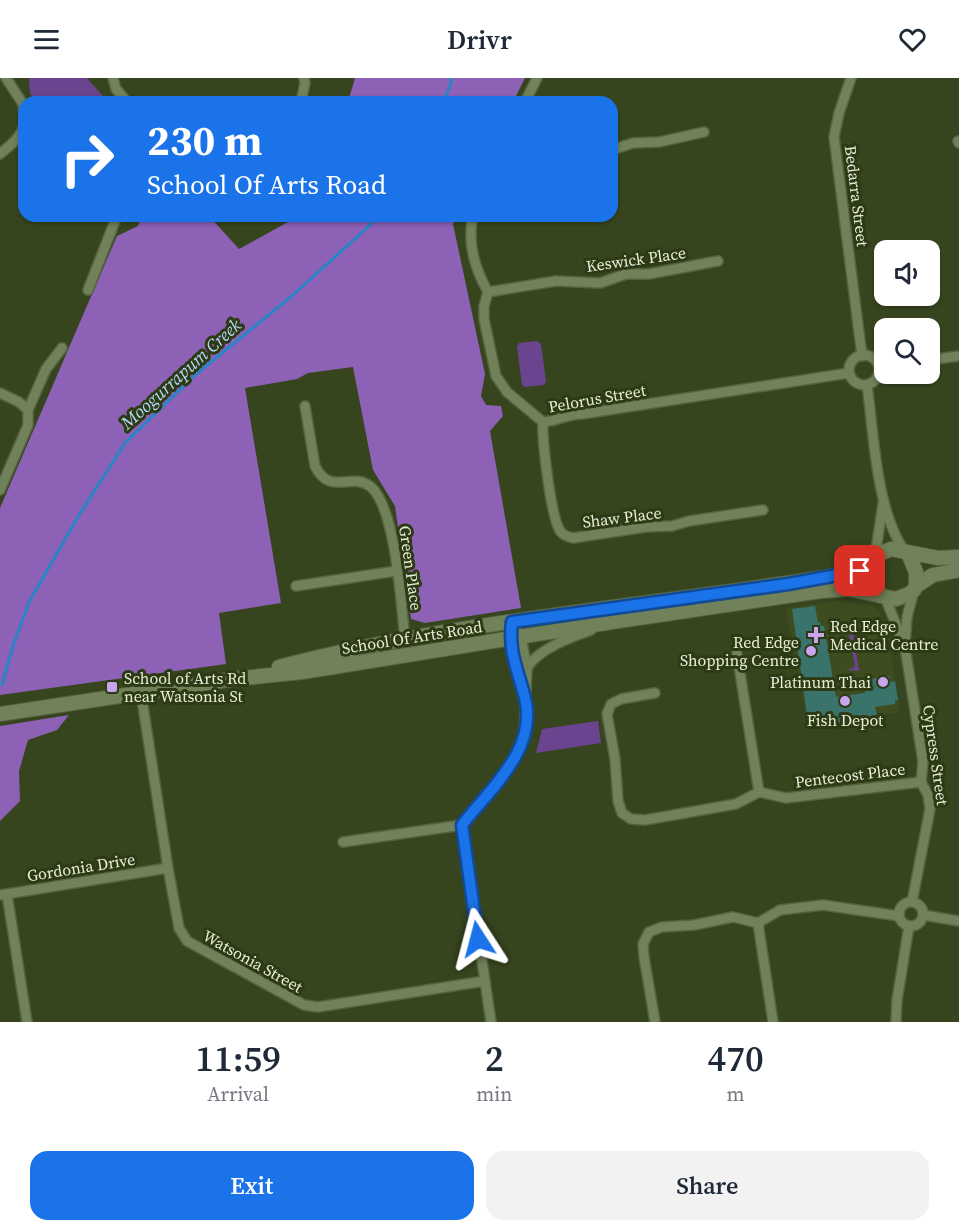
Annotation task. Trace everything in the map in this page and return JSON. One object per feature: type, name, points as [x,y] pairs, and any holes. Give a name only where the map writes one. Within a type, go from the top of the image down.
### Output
[{"type":"street","points":[[6,78],[18,98]]},
{"type":"street","points":[[113,78],[116,89],[122,96]]},
{"type":"street","points":[[302,96],[304,78]]},
{"type":"street","points":[[528,96],[537,78]]},
{"type":"street","name":"Bedarra Street","points":[[851,78],[839,112],[834,137],[862,356]]},
{"type":"street","points":[[618,148],[633,143],[659,142],[704,132]]},
{"type":"street","points":[[0,154],[18,138]]},
{"type":"street","points":[[88,290],[113,222]]},
{"type":"street","points":[[472,222],[475,266],[488,292]]},
{"type":"street","name":"Keswick Place","points":[[488,292],[556,282],[600,283],[626,274],[649,274],[718,261]]},
{"type":"street","name":"Pelorus Street","points":[[488,292],[484,306],[484,319],[488,333],[489,353],[496,376],[507,392],[543,422],[554,422],[571,414],[849,372]]},
{"type":"street","points":[[0,490],[28,425],[28,410],[46,369],[62,348]]},
{"type":"street","points":[[874,360],[862,356],[854,360],[849,368],[851,377],[857,384],[867,385],[874,380]]},
{"type":"street","points":[[940,359],[959,356]]},
{"type":"street","points":[[867,385],[883,502],[895,537],[907,553],[916,572],[915,588]]},
{"type":"street","points":[[0,393],[19,402],[28,410]]},
{"type":"street","name":"Green Place","points":[[305,406],[315,466],[319,475],[326,481],[360,482],[369,486],[376,493],[389,522],[405,639]]},
{"type":"street","name":"Shaw Place","points":[[543,422],[542,434],[551,493],[557,525],[562,534],[573,538],[646,527],[672,526],[689,521],[763,510]]},
{"type":"street","points":[[883,502],[873,581],[883,596],[902,598],[933,575],[959,570]]},
{"type":"street","points":[[874,559],[891,549],[938,558],[959,557]]},
{"type":"street","name":"School Of Arts Road","points":[[233,679],[405,639],[840,575],[860,571],[874,559]]},
{"type":"street","points":[[296,586],[396,570]]},
{"type":"street","name":"Cypress Street","points":[[912,902],[930,809],[928,795],[921,782],[923,762],[905,647],[907,617],[915,588]]},
{"type":"street","name":"School Of Arts Road","points":[[0,714],[233,679],[302,672],[821,591],[848,589],[883,596]]},
{"type":"street","name":"Cypress Street","points":[[883,596],[905,647]]},
{"type":"street","points":[[527,668],[536,658],[566,639],[618,621]]},
{"type":"street","points":[[512,622],[515,638],[515,668],[526,699]]},
{"type":"street","points":[[343,842],[462,825],[521,748],[526,719],[527,668],[515,638]]},
{"type":"street","points":[[655,693],[621,699],[611,704],[608,714],[615,759],[618,801],[622,813],[631,819],[645,820],[735,804],[759,792],[737,654]]},
{"type":"street","name":"Watsonia Street","points":[[141,693],[168,868],[180,928],[187,941],[304,1005],[318,1007],[485,981]]},
{"type":"street","name":"Pentecost Place","points":[[759,792],[786,798],[921,782]]},
{"type":"street","points":[[462,825],[491,1022]]},
{"type":"street","name":"Gordonia Drive","points":[[4,894],[168,868]]},
{"type":"street","points":[[4,894],[27,1022]]},
{"type":"street","points":[[912,902],[921,908],[923,915],[918,924],[909,926],[903,923],[899,916],[902,907],[912,902]]},
{"type":"street","points":[[655,1022],[643,944],[649,932],[662,927],[694,925],[733,917],[758,923],[780,910],[823,905],[899,916]]},
{"type":"street","points":[[923,915],[959,921]]},
{"type":"street","points":[[758,923],[773,1022]]},
{"type":"street","points":[[896,1022],[897,1000],[909,926]]},
{"type":"shaded area","points":[[29,78],[87,78],[103,96],[32,96]]},
{"type":"shaded area","points":[[355,78],[525,78],[516,96],[350,96]]},
{"type":"shaded area","points":[[140,222],[214,222],[239,249],[288,222],[454,222],[485,374],[481,396],[486,405],[501,406],[503,416],[490,431],[521,608],[425,623],[411,619],[395,506],[373,470],[353,367],[308,373],[297,379],[245,388],[281,603],[219,613],[226,664],[0,695],[0,508],[117,236],[138,226]]},
{"type":"shaded area","points":[[537,341],[541,344],[546,381],[544,385],[525,387],[522,385],[517,347],[519,343]]},
{"type":"shaded area","points":[[843,600],[875,608],[886,623],[900,712],[808,727],[786,608]]},
{"type":"shaded area","points":[[844,626],[857,628],[850,630],[853,633],[859,671],[847,670],[855,667],[848,628],[840,629]]},
{"type":"shaded area","points":[[69,715],[57,730],[28,740],[19,771],[20,801],[0,821],[0,726]]},
{"type":"shaded area","points":[[598,721],[601,743],[536,753],[542,729]]},
{"type":"building","name":"Red Edge Shopping Centre","points":[[815,606],[818,623],[824,626],[836,697],[865,693],[863,680],[889,676],[890,682],[895,681],[898,700],[895,704],[875,707],[877,717],[809,728],[792,609]]},
{"type":"waterway","name":"Moogurrapum Creek","points":[[446,96],[451,78]]},
{"type":"waterway","name":"Moogurrapum Creek","points":[[2,685],[29,602],[79,515],[125,443],[195,375],[293,295],[373,222]]},
{"type":"place","name":"Red Edge Medical Centre","points":[[816,635]]},
{"type":"place","name":"Red Edge Shopping Centre","points":[[811,651]]},
{"type":"place","name":"Platinum Thai","points":[[883,682]]},
{"type":"place","name":"School of Arts Rd near Watsonia St","points":[[112,687]]},
{"type":"place","name":"Fish Depot","points":[[845,701]]},
{"type":"route","points":[[478,939],[462,825],[503,774],[521,748],[524,737],[526,699],[515,668],[510,639],[512,622],[788,584],[860,571]]}]
